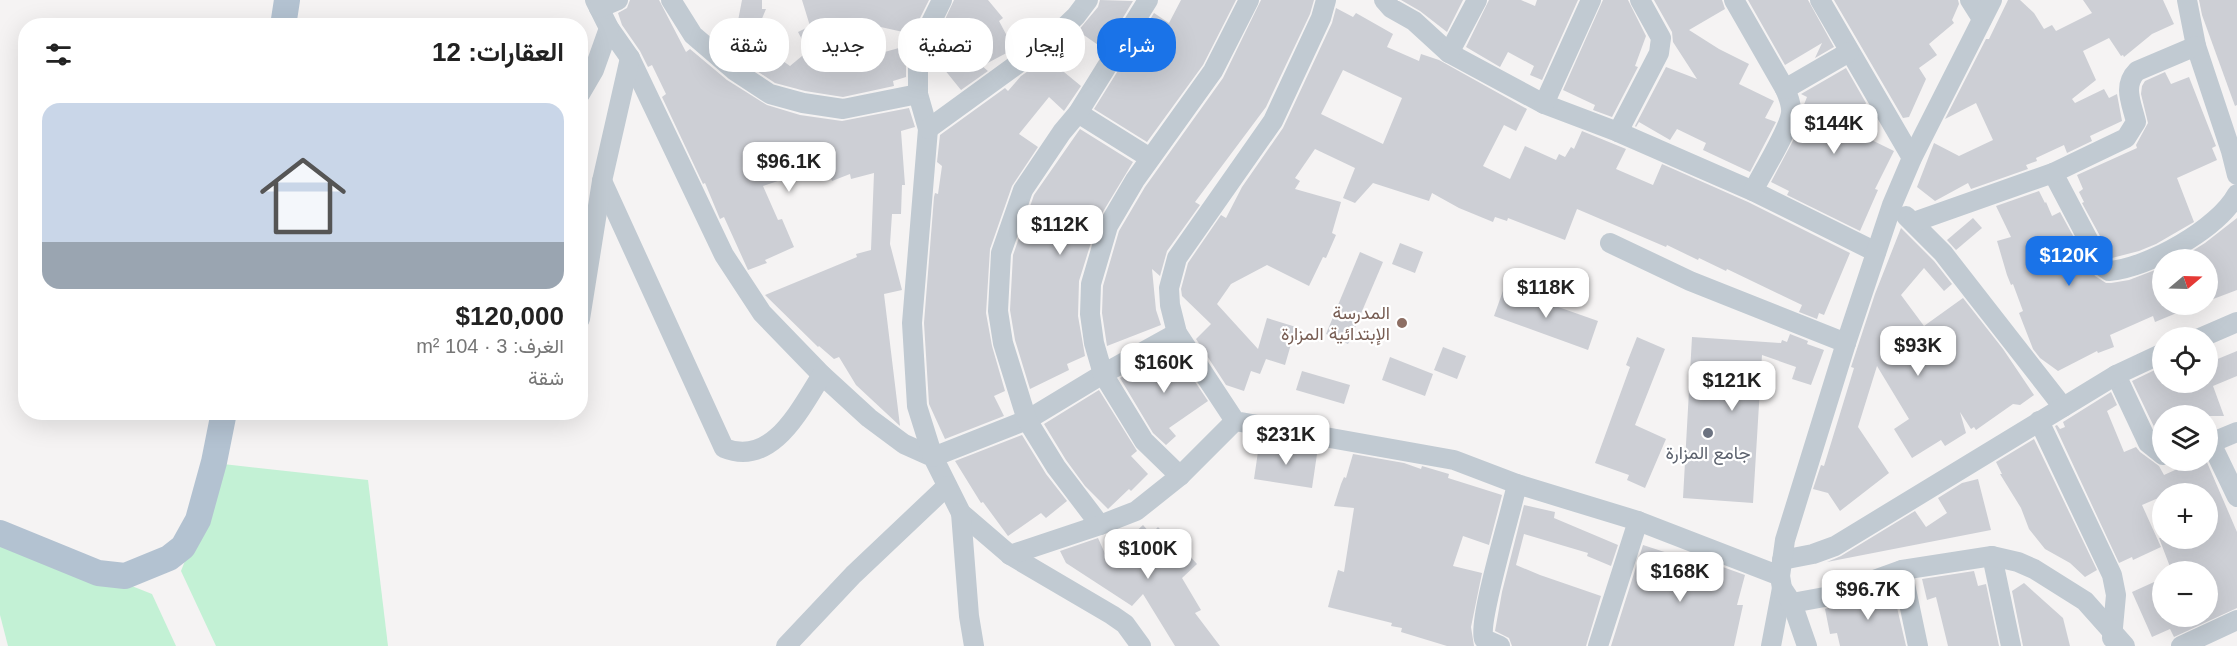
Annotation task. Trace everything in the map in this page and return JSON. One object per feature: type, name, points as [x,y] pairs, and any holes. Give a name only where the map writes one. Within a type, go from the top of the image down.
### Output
[{"type":"main road","points":[[284,18],[287,0]]},
{"type":"main road","points":[[0,533],[98,573],[125,576],[169,558],[183,547],[198,520],[222,420]]},
{"type":"street","points":[[618,0],[597,4],[609,28],[630,58],[724,255],[762,313],[822,375],[869,418],[904,444],[933,457],[1027,420],[1177,333]]},
{"type":"street","points":[[942,0],[923,39],[918,62],[918,94],[928,129],[912,323],[917,406],[933,457],[961,513],[1011,555],[1125,624],[1141,646]]},
{"type":"street","points":[[928,129],[1052,39],[1076,16],[1088,0]]},
{"type":"street","points":[[1100,525],[1056,467],[1027,420],[1003,344],[998,311],[1001,253],[1023,190],[1055,142],[1078,113],[1148,0]]},
{"type":"street","points":[[1180,476],[1144,441],[1103,374],[1094,344],[1090,314],[1091,284],[1108,226],[1150,158],[1193,102],[1213,70],[1249,0]]},
{"type":"street","points":[[1326,0],[1322,18],[1273,121],[1177,258],[1169,288],[1170,305],[1177,333],[1235,421],[1454,460],[1517,484],[1638,521],[1784,582],[1830,596],[1902,570],[1992,556],[2018,562],[2056,581],[2085,601],[2112,639],[2125,646]]},
{"type":"street","points":[[1384,0],[1391,8],[1414,21],[1449,53],[1544,104],[1618,132],[1753,191],[1876,252]]},
{"type":"street","points":[[1449,53],[1477,0]]},
{"type":"street","points":[[1544,104],[1591,0]]},
{"type":"street","points":[[1618,132],[1659,53],[1661,38],[1640,0]]},
{"type":"street","points":[[1734,0],[1785,89],[1791,112],[1786,127],[1753,191]]},
{"type":"street","points":[[1820,0],[1912,158]]},
{"type":"street","points":[[1970,0],[1982,19]]},
{"type":"street","points":[[1771,646],[1784,582],[1785,540],[1846,343],[1892,205],[1912,158],[1992,0]]},
{"type":"street","points":[[2187,0],[2196,46],[2237,175]]},
{"type":"street","points":[[676,2],[693,35],[735,71],[770,94],[803,103],[843,109],[918,94]]},
{"type":"street","points":[[588,80],[609,28]]},
{"type":"street","points":[[1914,222],[2053,173],[2126,138],[2136,122],[2128,92],[2132,76],[2137,71],[2196,46]]},
{"type":"street","points":[[1785,89],[1849,52]]},
{"type":"street","points":[[588,269],[602,181],[630,58]]},
{"type":"street","points":[[1078,113],[1150,158]]},
{"type":"street","points":[[2053,173],[2102,266],[2109,271],[2134,266],[2190,239],[2215,221],[2237,194]]},
{"type":"street","points":[[602,181],[724,448],[735,452],[755,449],[780,437],[794,421],[822,375]]},
{"type":"street","points":[[1892,205],[1914,222],[1943,253],[2063,407]]},
{"type":"street","points":[[1610,243],[1689,280],[1846,343]]},
{"type":"street","points":[[2218,330],[2237,322]]},
{"type":"street","points":[[1784,582],[1813,554],[1834,546],[2116,375],[2152,358]]},
{"type":"street","points":[[2116,375],[2148,443],[2152,446]]},
{"type":"street","points":[[1011,555],[1100,525],[1136,510],[1180,476],[1235,421]]},
{"type":"street","points":[[2039,421],[2112,575],[2116,595],[2112,639]]},
{"type":"street","points":[[2218,440],[2237,432]]},
{"type":"street","points":[[2218,460],[2237,497]]},
{"type":"street","points":[[1500,646],[1484,639],[1482,628],[1517,484]]},
{"type":"street","points":[[786,646],[853,575],[947,486]]},
{"type":"street","points":[[961,513],[969,616],[974,646]]},
{"type":"street","points":[[1598,646],[1638,521]]},
{"type":"street","points":[[1992,556],[2011,646]]},
{"type":"street","points":[[1902,570],[1918,646]]},
{"type":"street","points":[[1784,582],[1807,646]]},
{"type":"street","points":[[2181,646],[2237,620]]},
{"type":"green space","points":[[223,464],[368,480],[388,646],[216,646],[181,571]]},
{"type":"green space","points":[[0,534],[152,594],[176,646],[8,646],[0,615]]},
{"type":"building","points":[[630,0],[659,0],[686,52],[690,49],[709,65],[709,72],[717,72],[767,105],[800,115],[842,121],[909,108],[915,127],[901,131],[905,185],[902,185],[901,214],[892,214],[890,244],[902,290],[884,294],[900,426],[856,385],[839,357],[834,359],[818,347],[765,295],[857,257],[856,254],[871,250],[874,173],[851,179],[850,174],[832,181],[826,165],[763,186],[778,220],[782,219],[794,247],[765,260],[767,263],[748,270],[724,217],[720,219],[705,183],[703,184],[662,97],[666,94],[652,65],[648,67],[622,25],[618,13],[627,8]]},
{"type":"building","points":[[742,0],[762,0],[762,9],[766,9],[762,18],[739,18]]},
{"type":"building","points":[[802,0],[929,0],[920,18],[898,18],[898,31],[886,28],[886,18],[808,18]]},
{"type":"building","points":[[954,0],[988,0],[1003,18],[999,21],[1005,32],[1005,54],[993,60],[993,18],[946,18]]},
{"type":"building","points":[[1100,0],[1133,1],[1123,18],[1097,18],[1097,44],[1085,36],[1085,23],[1098,7]]},
{"type":"building","points":[[1181,0],[1236,0],[1203,65],[1147,142],[1094,109],[1117,72],[1176,72],[1176,18],[1172,18]]},
{"type":"building","points":[[1261,0],[1314,0],[1310,14],[1266,107],[1195,202],[1200,205],[1167,251],[1160,276],[1152,269],[1156,310],[1161,325],[1107,346],[1102,313],[1103,286],[1119,231],[1145,187],[1223,78]]},
{"type":"building","points":[[1401,0],[1463,0],[1447,32],[1420,11]]},
{"type":"building","points":[[1489,0],[1521,0],[1535,6],[1537,0],[1578,0],[1542,80],[1530,75],[1534,66],[1508,52],[1500,67],[1466,47]]},
{"type":"building","points":[[1603,0],[1628,0],[1646,36],[1635,66],[1638,67],[1612,117],[1593,110],[1595,105],[1563,90]]},
{"type":"building","points":[[1654,0],[1722,0],[1725,9],[1689,30],[1749,64],[1739,84],[1774,101],[1765,118],[1776,122],[1750,172],[1703,150],[1706,143],[1677,129],[1670,140],[1639,122],[1635,126],[1666,67],[1697,79],[1673,42],[1672,32]]},
{"type":"building","points":[[1748,0],[1808,0],[1834,47],[1815,58],[1822,43],[1785,65]]},
{"type":"building","points":[[1834,0],[1958,0],[1959,4],[1952,20],[1954,23],[1929,44],[1937,55],[1919,68],[1926,79],[1909,117],[1903,118]]},
{"type":"building","points":[[2008,0],[2020,0],[2034,13],[2044,29],[2052,25],[2056,31],[2092,13],[2083,0],[2163,0],[2174,24],[2152,34],[2124,57],[2109,38],[2083,51],[2096,80],[2072,99],[2075,103],[2104,89],[2109,98],[2117,94],[2122,121],[2090,136],[2092,141],[2067,153],[2064,145],[2036,158],[2037,161],[2026,165],[2028,169],[1971,189],[1968,183],[1935,201],[1917,187],[1934,143],[1959,156],[1993,140],[1976,103],[1945,119]]},
{"type":"building","points":[[2199,0],[2237,0],[2237,105],[2235,106],[2202,15]]},
{"type":"building","points":[[1336,8],[1353,17],[1356,13],[1393,34],[1387,47],[1419,61],[1421,54],[1439,60],[1527,109],[1516,131],[1504,125],[1483,166],[1510,179],[1525,146],[1556,160],[1559,154],[1565,157],[1571,147],[1574,149],[1582,131],[1626,149],[1616,169],[1653,185],[1662,164],[1748,202],[1850,253],[1824,315],[1819,313],[1817,319],[1799,312],[1802,305],[1727,269],[1726,271],[1699,258],[1698,260],[1577,209],[1565,240],[1508,218],[1507,221],[1495,217],[1493,222],[1459,208],[1432,193],[1429,201],[1373,183],[1355,203],[1343,198],[1355,168],[1315,149],[1295,178],[1300,181],[1295,189],[1341,202],[1332,233],[1336,235],[1326,258],[1323,257],[1309,286],[1267,265],[1231,284],[1217,304],[1258,349],[1267,318],[1296,327],[1285,365],[1266,359],[1260,374],[1251,371],[1244,391],[1226,385],[1196,339],[1211,324],[1182,296],[1181,289],[1188,263],[1221,215],[1226,218],[1242,187],[1283,128],[1332,23]],"holes":[[[1343,70],[1402,98],[1383,144],[1321,114]]]},
{"type":"building","points":[[1154,13],[1162,18],[1151,18]]},
{"type":"building","points":[[898,48],[898,72],[906,72],[906,77],[893,81],[894,86],[843,97],[775,83],[758,72],[789,72],[789,65],[801,57],[801,72],[886,72],[886,52]]},
{"type":"building","points":[[1846,68],[1866,103],[1856,125],[1843,126],[1894,151],[1875,189],[1878,190],[1860,231],[1787,195],[1789,191],[1771,182],[1796,135],[1803,115],[1809,118],[1803,107],[1807,97],[1801,94]]},
{"type":"building","points":[[946,72],[987,72],[961,90]]},
{"type":"building","points":[[1027,72],[1064,72],[1081,86],[1064,111],[1049,97],[1019,134],[1038,147],[1012,186],[990,249],[986,313],[992,346],[1005,391],[994,396],[1004,416],[945,439],[929,404],[924,323],[934,197],[935,193],[938,194],[942,166],[937,162],[940,135],[1005,88],[1008,91]]},
{"type":"building","points":[[2165,72],[2171,84],[2189,77],[2216,146],[2212,148],[2217,160],[2177,178],[2194,222],[2156,244],[2112,258],[2082,203],[2084,202],[2079,192],[2083,189],[2077,175],[2137,148],[2136,145],[2148,123],[2141,94],[2142,86],[2145,81]]},
{"type":"building","points":[[1080,129],[1133,162],[1098,220],[1079,281],[1078,316],[1085,356],[1067,364],[1069,370],[1030,389],[1015,340],[1010,310],[1013,255],[1034,195]]},
{"type":"building","points":[[2039,191],[2052,216],[2060,212],[2095,276],[2106,283],[2111,283],[2129,280],[2152,271],[2152,315],[2172,315],[2155,322],[2153,316],[2110,335],[2114,347],[2098,353],[2097,351],[2058,371],[2040,358],[2033,349],[2019,313],[2023,311],[2013,284],[2011,285],[2007,275],[1997,241],[2011,237],[1996,206]]},
{"type":"building","points":[[1973,218],[1982,228],[1956,250],[1947,240]]},
{"type":"building","points":[[2237,218],[2237,290],[2218,297],[2218,249],[2195,249]]},
{"type":"building","points":[[1901,228],[1934,261],[1952,284],[1944,291],[1924,268],[1901,295],[1924,326],[1963,298],[2003,349],[2034,395],[2020,405],[2013,404],[1976,430],[1974,427],[1971,429],[1960,412],[1966,433],[1945,446],[1941,440],[1912,458],[1894,429],[1909,419],[1877,366],[1858,427],[1889,473],[1840,511],[1828,493],[1813,489],[1821,465],[1824,466],[1854,368],[1851,367],[1875,294]]},
{"type":"building","points":[[1400,243],[1423,252],[1415,273],[1392,264]]},
{"type":"building","points":[[1360,252],[1383,262],[1348,344],[1326,334]]},
{"type":"building","points":[[1504,288],[1598,321],[1588,350],[1494,316]]},
{"type":"building","points":[[1790,334],[1808,341],[1807,344],[1824,350],[1811,385],[1792,379],[1796,367],[1762,355],[1753,503],[1683,498],[1692,337],[1781,343],[1782,340],[1787,342]]},
{"type":"building","points":[[1637,337],[1665,349],[1635,425],[1666,439],[1645,488],[1627,480],[1629,475],[1595,463],[1630,367],[1626,365]]},
{"type":"building","points":[[1443,347],[1466,356],[1457,379],[1434,370]]},
{"type":"building","points":[[1173,349],[1208,401],[1169,428],[1176,436],[1166,445],[1153,433],[1120,378]]},
{"type":"building","points":[[2237,351],[2237,376],[2218,384],[2218,359]]},
{"type":"building","points":[[1390,357],[1433,374],[1425,396],[1382,380]]},
{"type":"building","points":[[1302,371],[1350,385],[1344,404],[1296,390]]},
{"type":"building","points":[[2152,371],[2152,393],[2216,393],[2224,416],[2218,416],[2218,405],[2152,405],[2152,423],[2132,381]]},
{"type":"building","points":[[1099,390],[1137,451],[1131,456],[1148,474],[1108,509],[1085,486],[1044,424]]},
{"type":"building","points":[[2111,392],[2117,405],[2107,411],[2124,452],[2136,447],[2152,461],[2152,471],[2162,471],[2164,475],[2173,471],[2211,471],[2216,483],[2152,483],[2152,501],[2142,505],[2152,527],[2152,549],[2157,549],[2133,560],[2132,557],[2119,563],[2055,426],[2057,425],[2060,429],[2065,427],[2063,422]]},
{"type":"building","points":[[1022,435],[1046,474],[1067,501],[1046,518],[1041,513],[1008,536],[983,502],[981,503],[955,461]]},
{"type":"building","points":[[2034,439],[2097,570],[2085,577],[2070,563],[2045,549],[2029,529],[2021,508],[2000,474],[2002,474],[1996,462]]},
{"type":"building","points":[[1259,445],[1317,454],[1312,488],[1254,479]]},
{"type":"building","points":[[1353,454],[1404,463],[1421,469],[1422,466],[1449,474],[1448,478],[1502,495],[1489,545],[1463,536],[1453,566],[1482,573],[1471,627],[1474,646],[1447,646],[1401,632],[1402,628],[1391,626],[1392,623],[1328,607],[1338,570],[1344,572],[1354,508],[1334,506]]},
{"type":"building","points":[[1978,479],[1991,530],[1827,562],[1841,556],[1915,511],[1926,527],[1947,513],[1938,498],[1962,483]]},
{"type":"building","points":[[2218,488],[2237,532],[2237,608],[2218,617],[2218,561],[2168,561],[2163,549],[2218,549]]},
{"type":"building","points":[[1524,505],[1555,512],[1554,518],[1618,545],[1611,566],[1587,556],[1588,553],[1524,534],[1516,565],[1601,596],[1586,646],[1512,646],[1509,638],[1495,631],[1502,592]]},
{"type":"building","points":[[1143,525],[1151,534],[1158,527],[1173,543],[1177,538],[1189,550],[1186,552],[1197,564],[1182,578],[1201,610],[1195,613],[1220,646],[1175,646],[1143,594],[1132,606],[1066,563],[1060,551],[1098,538],[1107,558]]},
{"type":"building","points":[[1643,545],[1745,575],[1737,605],[1743,605],[1734,646],[1611,646]]},
{"type":"building","points":[[1974,571],[1978,586],[1986,584],[1999,646],[1948,646],[1936,597],[1927,600],[1922,579]]},
{"type":"building","points":[[2024,583],[2063,618],[2070,646],[2023,646],[2012,591]]},
{"type":"building","points":[[2152,583],[2152,627],[2196,627],[2174,637],[2170,629],[2152,637],[2132,592]]},
{"type":"building","points":[[1892,586],[1906,646],[1840,646],[1837,633],[1830,634],[1825,609]]},
{"type":"place","name":"المدرسة الإبتدائية المزارة","points":[[1402,323]]},
{"type":"place","name":"جامع المزارة","points":[[1708,433]]}]
